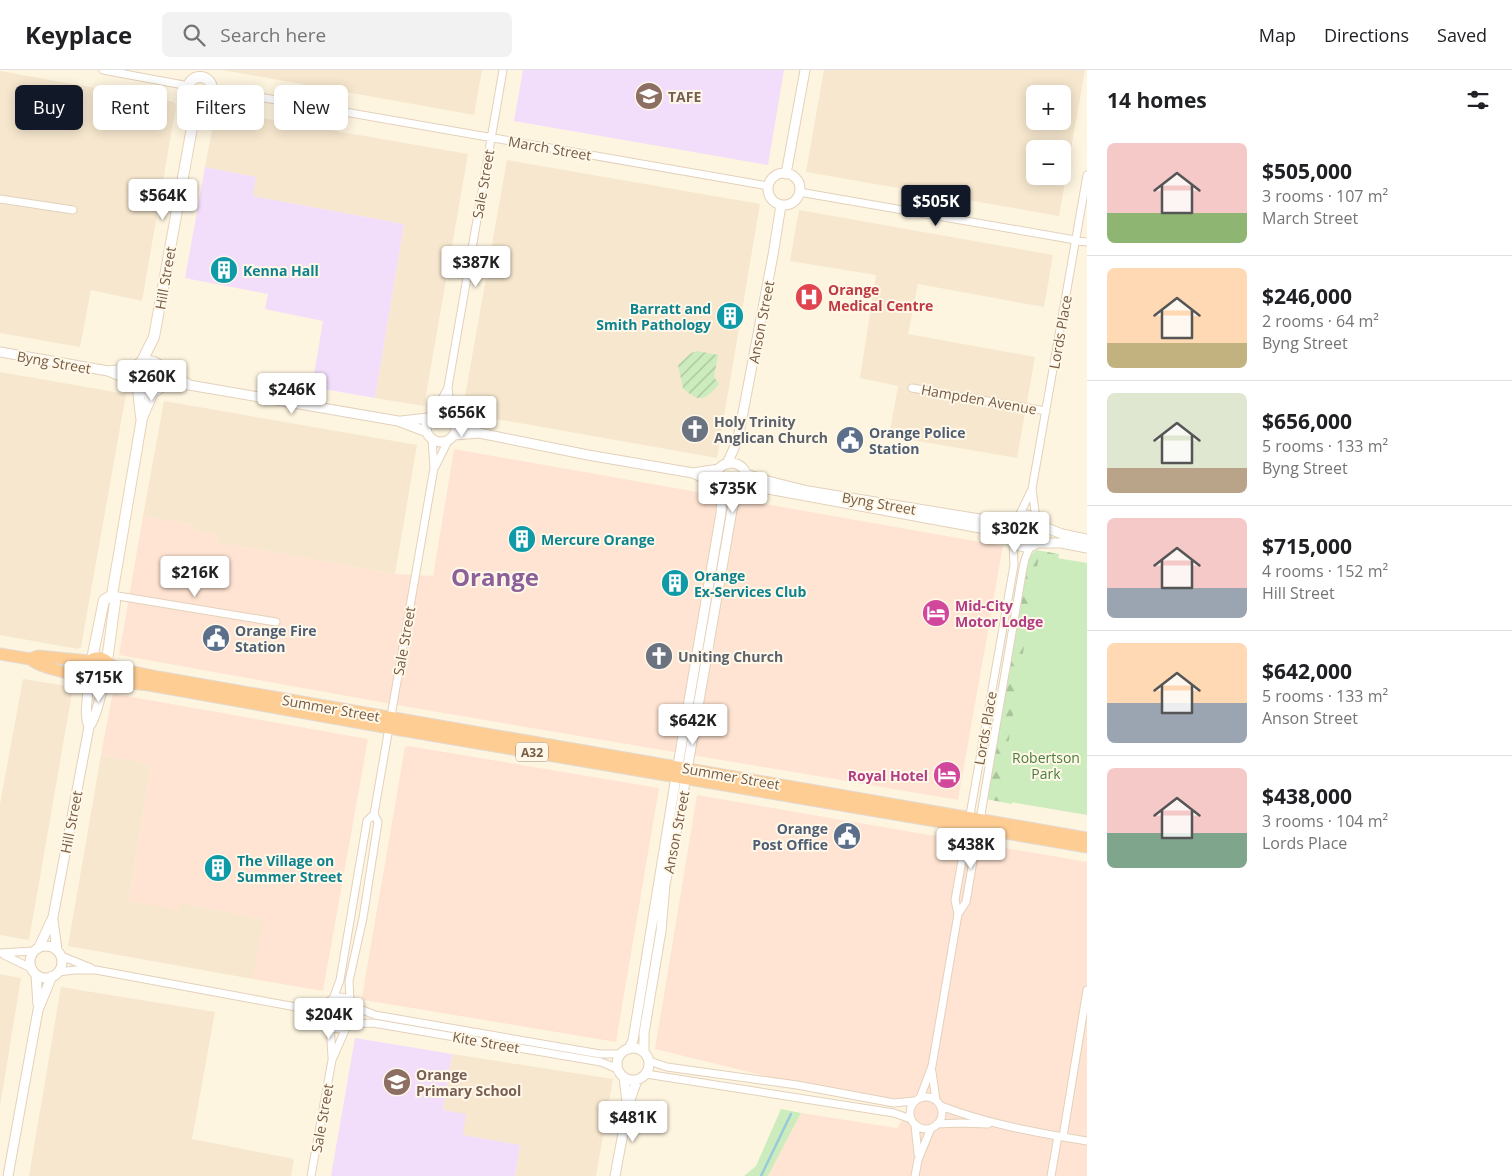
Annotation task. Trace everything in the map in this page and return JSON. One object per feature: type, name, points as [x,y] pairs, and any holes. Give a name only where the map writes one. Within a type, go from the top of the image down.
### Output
[{"type":"highway","name":"A32","points":[[0,654],[30,659],[38,656],[90,660],[101,658],[108,662]]},
{"type":"highway","name":"A32","points":[[30,659],[37,665],[68,672],[96,686],[106,684]]},
{"type":"highway","points":[[86,680],[84,668],[90,660]]},
{"type":"highway","name":"Summer Street","points":[[108,662],[124,670],[141,674],[390,723]]},
{"type":"highway","points":[[106,684],[110,679],[112,671],[108,662]]},
{"type":"highway","name":"Summer Street","points":[[106,684],[120,682],[149,685],[390,723],[974,823],[1087,847]]},
{"type":"highway","name":"Summer Street","points":[[974,823],[1087,838]]},
{"type":"main road","points":[[190,85],[194,78],[203,73],[212,85]]},
{"type":"main road","name":"Hill Street","points":[[138,365],[154,338],[192,130]]},
{"type":"main road","name":"Hill Street","points":[[154,338],[160,367]]},
{"type":"main road","points":[[108,662],[115,602],[112,595],[142,418],[164,376],[160,367],[147,360],[138,365],[132,377],[136,386],[142,418]]},
{"type":"main road","points":[[136,386],[143,392],[157,389]]},
{"type":"main road","points":[[90,660],[104,600],[112,595]]},
{"type":"street","points":[[103,70],[184,85]]},
{"type":"street","name":"Sale Street","points":[[431,416],[448,387],[503,70]]},
{"type":"street","points":[[786,174],[805,70]]},
{"type":"street","name":"March Street","points":[[264,98],[768,186]]},
{"type":"street","points":[[786,174],[791,175],[798,182],[799,192],[795,200],[786,205],[781,205],[769,196],[768,186],[773,178],[786,174]]},
{"type":"street","name":"Lords Place","points":[[1016,519],[1032,489],[1087,175]]},
{"type":"street","points":[[799,192],[1087,242]]},
{"type":"street","points":[[0,199],[73,210]]},
{"type":"street","name":"Anson Street","points":[[727,464],[738,439],[781,205]]},
{"type":"street","name":"Byng Street","points":[[0,352],[108,372],[136,386]]},
{"type":"street","name":"Byng Street","points":[[108,372],[138,365]]},
{"type":"street","points":[[160,367],[189,385]]},
{"type":"street","points":[[157,389],[189,385],[398,422],[439,442],[479,433]]},
{"type":"street","name":"Sale Street","points":[[448,387],[454,418]]},
{"type":"street","name":"Hampden Avenue","points":[[912,388],[1046,411]]},
{"type":"street","points":[[398,422],[443,412],[479,433],[588,455],[693,473],[719,469],[732,463],[744,470],[747,484],[745,488],[732,495],[693,473]]},
{"type":"street","points":[[429,436],[426,428],[431,416]]},
{"type":"street","points":[[451,438],[456,431],[454,418]]},
{"type":"street","name":"Sale Street","points":[[330,1001],[340,980],[367,821],[374,814],[390,723],[434,468],[429,436]]},
{"type":"street","name":"Sale Street","points":[[434,468],[451,438]]},
{"type":"street","name":"Anson Street","points":[[738,439],[744,470]]},
{"type":"street","points":[[719,469],[716,477],[720,489]]},
{"type":"street","name":"Byng Street","points":[[744,470],[786,486],[850,498],[992,521],[1016,519]]},
{"type":"street","name":"Byng Street","points":[[745,488],[762,488],[991,530],[1012,539]]},
{"type":"street","name":"Anson Street","points":[[644,1052],[644,1033],[661,931],[681,772],[721,514],[720,489]]},
{"type":"street","name":"Lords Place","points":[[1032,489],[1036,518]]},
{"type":"street","name":"Anson Street","points":[[629,1049],[633,1040],[681,772],[736,494]]},
{"type":"street","points":[[1087,539],[1062,534],[1042,526],[1036,518],[1028,515],[1016,519],[1009,532],[1012,539],[1021,547],[1061,543],[1087,548]]},
{"type":"street","points":[[1034,545],[1041,536],[1042,526]]},
{"type":"street","name":"Lords Place","points":[[974,823],[1014,565],[1012,539]]},
{"type":"street","name":"Lords Place","points":[[917,1099],[932,1066],[958,914],[955,900],[974,823],[1025,559],[1034,545]]},
{"type":"street","points":[[112,595],[276,622]]},
{"type":"street","name":"Hill Street","points":[[86,680],[88,700],[85,718],[89,727]]},
{"type":"street","name":"Hill Street","points":[[36,949],[53,917],[89,727],[94,720],[98,701],[106,684]]},
{"type":"street","name":"Sale Street","points":[[353,1004],[349,981],[363,918],[378,822],[374,814]]},
{"type":"street","name":"Hill Street","points":[[53,917],[59,953]]},
{"type":"street","points":[[1,953],[48,946],[96,970]]},
{"type":"street","points":[[36,949],[29,959],[33,971],[38,1010]]},
{"type":"street","points":[[1,953],[47,978],[55,974],[75,970],[96,970],[296,1007],[300,1012],[328,1022],[335,1028],[349,1026],[356,1016],[353,1004],[342,997],[330,1001],[300,1003],[296,1007]]},
{"type":"street","points":[[8,1176],[38,1010],[55,974],[62,964],[59,953]]},
{"type":"street","points":[[1051,1176],[1087,990]]},
{"type":"street","points":[[328,1022],[324,1010],[330,1001]]},
{"type":"street","name":"Kite Street","points":[[353,1004],[375,1015],[600,1054],[621,1054]]},
{"type":"street","name":"Sale Street","points":[[311,1176],[332,1060],[328,1022]]},
{"type":"street","name":"Kite Street","points":[[349,1026],[373,1023],[601,1062],[621,1073]]},
{"type":"street","name":"Sale Street","points":[[332,1060],[349,1026]]},
{"type":"street","points":[[615,1176],[628,1106],[637,1080],[646,1074],[648,1070],[649,1061],[644,1052],[640,1050],[629,1049],[621,1054],[618,1059],[628,1106]]},
{"type":"street","points":[[649,1061],[667,1067],[797,1085],[894,1103],[928,1096],[961,1114],[1003,1125],[1087,1141]]},
{"type":"street","name":"Lords Place","points":[[932,1066],[938,1103]]},
{"type":"street","points":[[621,1073],[632,1080],[637,1080]]},
{"type":"street","points":[[646,1074],[894,1113],[913,1122],[920,1128],[960,1123],[1003,1125]]},
{"type":"street","points":[[917,1099],[910,1110],[918,1160]]},
{"type":"street","points":[[915,1176],[918,1160],[934,1126],[942,1116],[938,1103]]},
{"type":"shaded area","points":[[223,70],[482,70],[474,115],[348,92],[348,85],[307,85]]},
{"type":"shaded area","name":"TAFE","points":[[523,70],[784,70],[768,165],[514,121]]},
{"type":"shaded area","points":[[824,70],[1085,70],[1071,149],[1071,140],[1026,140],[1026,185],[1065,185],[1059,216],[806,172]]},
{"type":"shaded area","points":[[0,71],[79,85],[15,85],[15,130],[83,130],[83,86],[93,88],[93,130],[167,130],[167,101],[174,102],[176,106],[142,301],[91,290],[80,347],[0,333]]},
{"type":"shaded area","points":[[264,118],[274,120],[274,130],[331,130],[468,154],[424,406],[375,398],[404,224],[252,196],[256,177],[205,167],[212,130],[264,130]]},
{"type":"shaded area","points":[[507,160],[760,204],[717,458],[462,413]]},
{"type":"shaded area","points":[[205,167],[256,177],[253,196],[404,224],[375,398],[312,387],[323,321],[265,309],[268,294],[185,278]]},
{"type":"shaded area","points":[[799,210],[1053,255],[1044,307],[918,284],[908,334],[1035,357],[1017,458],[889,436],[898,386],[860,378],[876,275],[790,261]]},
{"type":"shaded area","points":[[0,372],[126,394],[81,647],[78,649],[0,635]]},
{"type":"shaded area","points":[[164,401],[417,445],[395,574],[217,542],[218,534],[193,530],[193,525],[143,516]]},
{"type":"shaded area","points":[[454,449],[1003,546],[958,800],[414,708],[119,655],[143,516],[193,525],[193,530],[218,534],[217,542],[395,574],[433,576]]},
{"type":"shaded area","points":[[23,679],[67,686],[72,693],[29,940],[0,935],[0,804]]},
{"type":"shaded area","points":[[115,694],[368,739],[323,991],[253,979],[263,919],[180,903],[178,910],[129,901],[151,764],[101,755],[112,696]]},
{"type":"shaded area","points":[[405,747],[659,788],[616,1042],[364,1000],[362,997]]},
{"type":"shaded area","points":[[101,755],[151,764],[129,901],[178,909],[180,903],[264,919],[253,979],[68,946]]},
{"type":"shaded area","points":[[697,795],[1087,862],[1087,1176],[768,1176],[801,1113],[897,1128],[914,1101],[826,1091],[655,1049]]},
{"type":"shaded area","points":[[0,974],[21,978],[0,1106]]},
{"type":"shaded area","points":[[61,987],[215,1012],[192,1139],[294,1159],[291,1176],[29,1176]]},
{"type":"shaded area","name":"Orange Primary School","points":[[355,1038],[452,1054],[443,1110],[466,1114],[463,1135],[520,1145],[515,1176],[331,1176]]},
{"type":"shaded area","points":[[452,1054],[613,1079],[596,1176],[515,1176],[520,1145],[463,1135],[443,1110]]},
{"type":"green space","points":[[697,351],[718,355],[714,377],[719,384],[710,394],[702,398],[693,396],[683,388],[678,365],[691,353]]},
{"type":"green space","points":[[1036,550],[1059,554],[1038,681],[1012,804],[986,799],[1026,571],[1030,556]]},
{"type":"green space","name":"Robertson Park","points":[[1039,555],[1087,563],[1087,815],[999,800]]},
{"type":"green space","points":[[781,1109],[801,1113],[768,1176],[744,1176],[756,1166]]},
{"type":"waterway","points":[[761,1176],[791,1114]]},
{"type":"place","name":"TAFE","points":[[649,96]]},
{"type":"place","name":"Kenna Hall","points":[[224,270]]},
{"type":"place","name":"Orange Medical Centre","points":[[809,297]]},
{"type":"place","name":"Barratt and Smith Pathology","points":[[730,316]]},
{"type":"place","name":"Holy Trinity Anglican Church","points":[[695,429]]},
{"type":"place","name":"Orange Police Station","points":[[850,440]]},
{"type":"place","name":"Mercure Orange","points":[[522,539]]},
{"type":"place","name":"Orange Ex-Services Club","points":[[675,583]]},
{"type":"place","name":"Mid-City Motor Lodge","points":[[936,613]]},
{"type":"place","name":"Orange Fire Station","points":[[216,638]]},
{"type":"place","name":"Uniting Church","points":[[659,656]]},
{"type":"place","name":"Royal Hotel","points":[[947,775]]},
{"type":"place","name":"Orange Post Office","points":[[847,836]]},
{"type":"place","name":"The Village on Summer Street","points":[[218,868]]},
{"type":"place","name":"Orange Primary School","points":[[397,1082]]},
{"type":"district","name":"Orange","points":[[495,576]]}]
